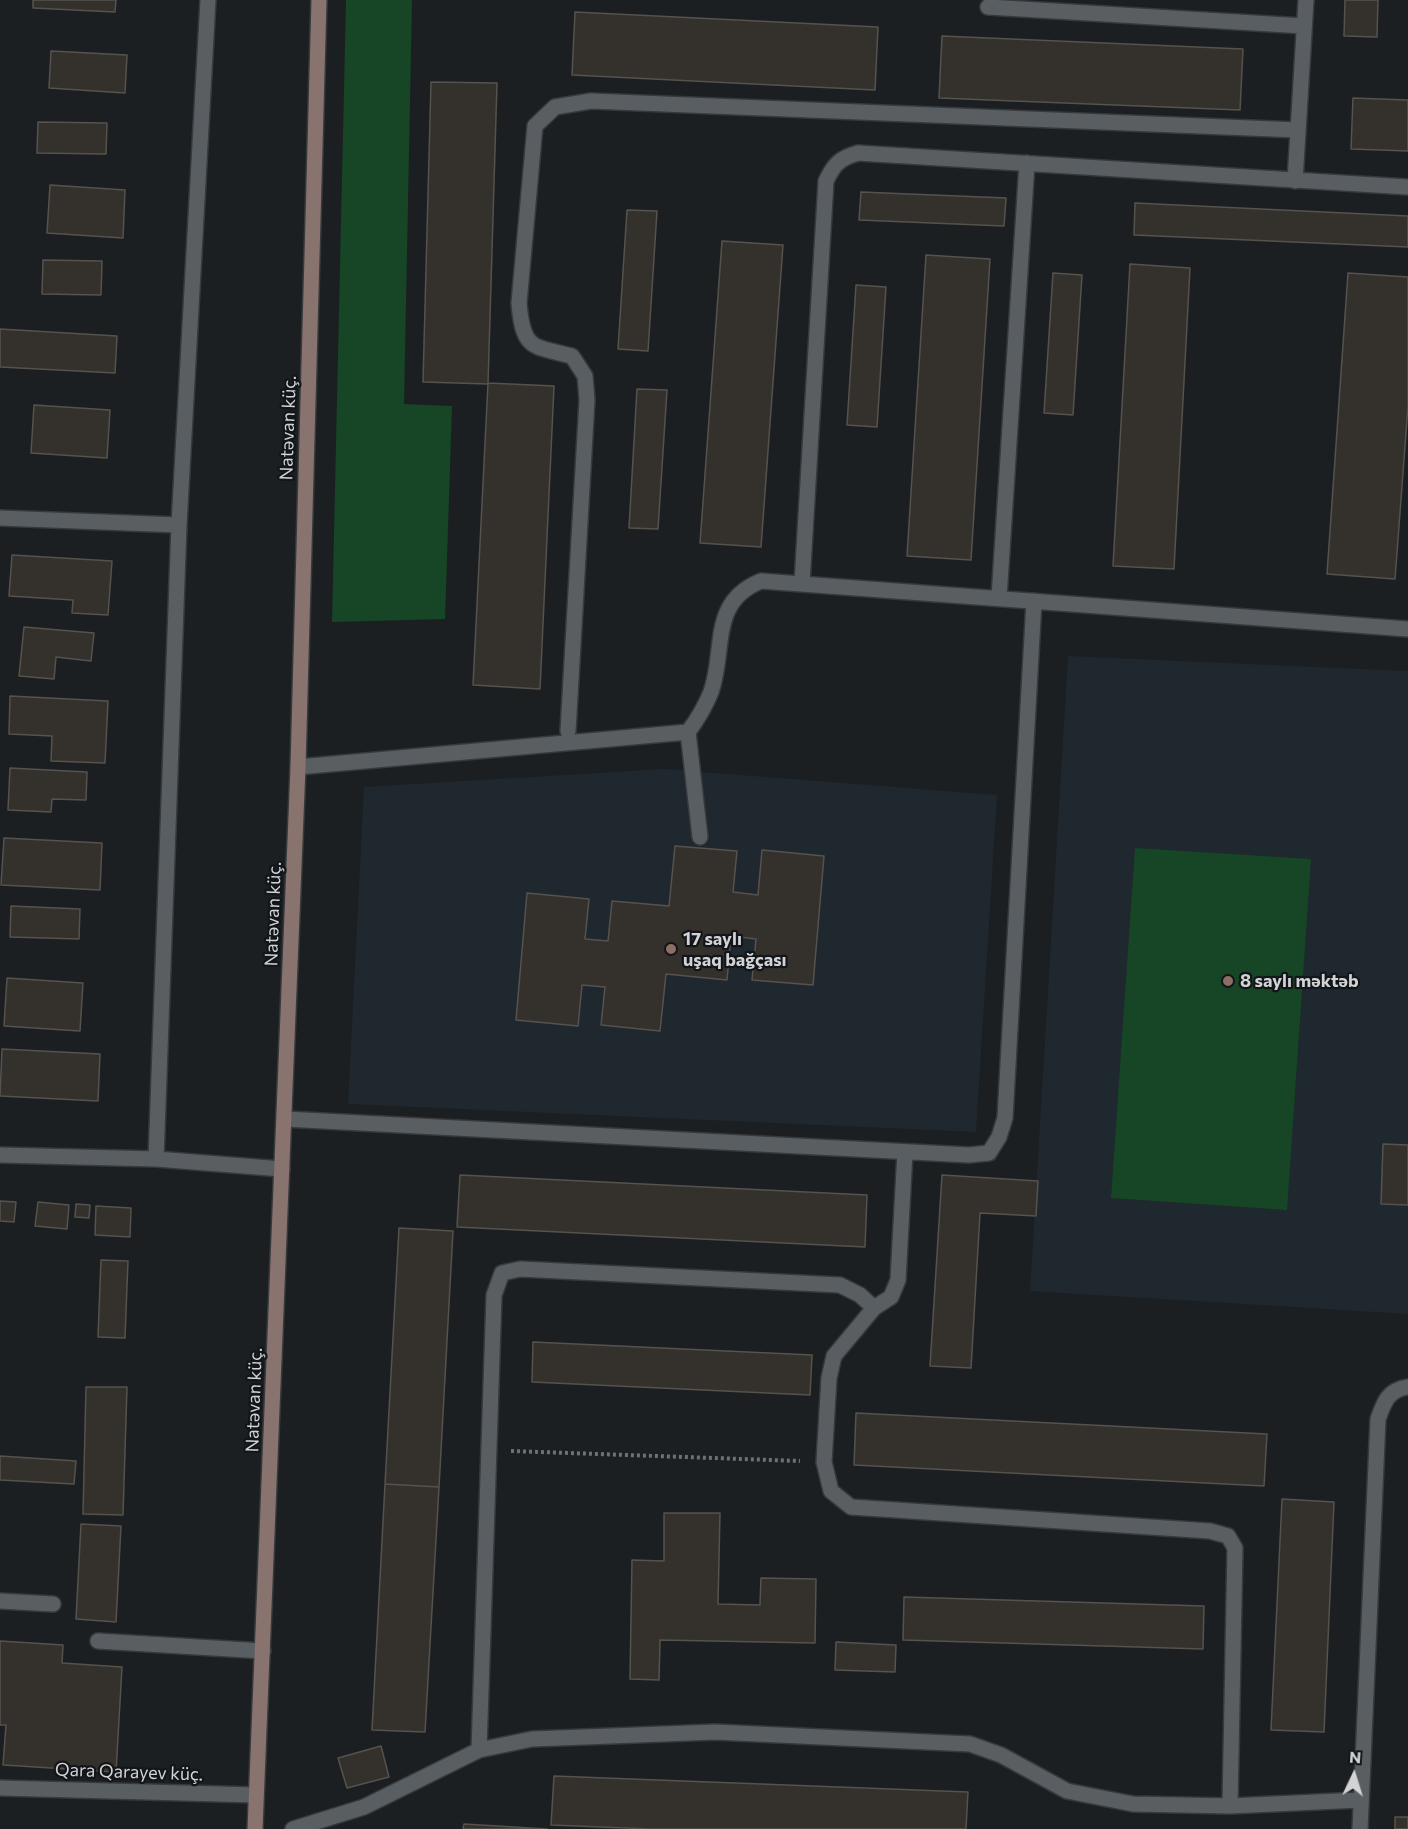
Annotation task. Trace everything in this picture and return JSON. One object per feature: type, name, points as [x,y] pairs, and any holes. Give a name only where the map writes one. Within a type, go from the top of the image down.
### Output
[{"type":"street","points":[[156,1159],[179,525],[208,0]]},
{"type":"street","name":"Natəvan küç.","points":[[255,1829],[298,766],[319,0]]},
{"type":"street","points":[[1295,181],[1306,0]]},
{"type":"street","points":[[988,7],[1304,26]]},
{"type":"street","points":[[568,731],[587,400],[585,376],[572,356],[534,347],[521,331],[519,303],[536,126],[555,107],[591,101],[1298,130]]},
{"type":"street","points":[[802,583],[826,181],[832,167],[843,157],[858,153],[1408,187]]},
{"type":"street","points":[[999,598],[1027,163]]},
{"type":"street","points":[[0,518],[179,525]]},
{"type":"street","points":[[700,837],[688,732],[711,691],[725,618],[735,596],[746,587],[761,581],[1408,628]]},
{"type":"street","points":[[285,1119],[969,1155],[989,1152],[999,1137],[1005,1118],[1034,601]]},
{"type":"street","points":[[298,766],[688,732]]},
{"type":"street","points":[[905,1152],[898,1280],[891,1297],[874,1308],[834,1356],[829,1378],[824,1462],[831,1491],[852,1507],[1210,1531],[1228,1536],[1234,1548],[1230,1806]]},
{"type":"street","points":[[0,1155],[156,1159],[282,1169]]},
{"type":"street","points":[[479,1750],[494,1295],[502,1273],[520,1269],[840,1285],[860,1295],[874,1308]]},
{"type":"street","points":[[1360,1829],[1378,1419],[1385,1398],[1399,1388],[1408,1387]]},
{"type":"street","points":[[0,1601],[53,1604]]},
{"type":"street","points":[[98,1641],[263,1651]]},
{"type":"street","points":[[293,1829],[364,1807],[479,1750],[531,1739],[715,1732],[970,1744],[1001,1755],[1067,1791],[1133,1804],[1230,1806],[1360,1800]]},
{"type":"street","name":"Qara Qarayev küç.","points":[[0,1788],[256,1795]]},
{"type":"path","points":[[489,1450],[824,1462]]},
{"type":"shaded area","name":"8 saylı məktəb","points":[[1068,656],[1408,671],[1408,1314],[1030,1291]]},
{"type":"shaded area","name":"17 saylı uşaq bağçası","points":[[664,769],[997,795],[976,1132],[348,1104],[364,787]]},
{"type":"green space","points":[[346,0],[412,0],[404,404],[452,406],[445,619],[332,622]]},
{"type":"green space","points":[[1135,848],[1311,859],[1287,1210],[1111,1198]]},
{"type":"building","points":[[33,0],[116,0],[115,12],[33,8]]},
{"type":"building","points":[[1345,0],[1378,0],[1377,37],[1344,36]]},
{"type":"building","points":[[575,12],[878,27],[875,90],[572,75]]},
{"type":"building","points":[[942,36],[1243,49],[1240,110],[939,98]]},
{"type":"building","points":[[51,51],[127,55],[125,93],[49,88]]},
{"type":"building","points":[[431,82],[497,83],[488,384],[423,382]]},
{"type":"building","points":[[1353,98],[1408,100],[1408,151],[1351,149]]},
{"type":"building","points":[[38,122],[107,123],[106,154],[37,153]]},
{"type":"building","points":[[50,185],[125,190],[123,238],[47,233]]},
{"type":"building","points":[[861,192],[1006,198],[1004,226],[859,220]]},
{"type":"building","points":[[1135,203],[1408,216],[1408,247],[1134,235]]},
{"type":"building","points":[[627,210],[657,211],[648,351],[618,349]]},
{"type":"building","points":[[722,241],[783,245],[761,547],[700,543]]},
{"type":"building","points":[[926,255],[990,259],[971,560],[907,556]]},
{"type":"building","points":[[43,260],[102,261],[101,295],[42,294]]},
{"type":"building","points":[[1130,264],[1190,268],[1174,569],[1113,566]]},
{"type":"building","points":[[1053,273],[1082,275],[1073,415],[1044,413]]},
{"type":"building","points":[[1348,273],[1408,277],[1408,406],[1395,579],[1327,574]]},
{"type":"building","points":[[856,285],[886,287],[877,427],[847,425]]},
{"type":"building","points":[[0,329],[117,336],[115,373],[0,367]]},
{"type":"building","points":[[488,383],[554,386],[540,689],[473,685]]},
{"type":"building","points":[[637,389],[667,390],[658,529],[629,528]]},
{"type":"building","points":[[34,405],[110,410],[107,458],[31,453]]},
{"type":"building","points":[[12,555],[112,561],[108,615],[72,613],[73,600],[9,596]]},
{"type":"building","points":[[24,627],[94,633],[91,661],[56,657],[54,679],[19,676]]},
{"type":"building","points":[[10,696],[108,701],[105,763],[51,761],[52,736],[9,734]]},
{"type":"building","points":[[10,768],[87,772],[86,800],[52,799],[51,812],[8,810]]},
{"type":"building","points":[[4,838],[102,843],[100,890],[1,885]]},
{"type":"building","points":[[675,846],[737,851],[733,892],[758,895],[762,850],[824,856],[813,985],[752,980],[756,939],[731,936],[727,980],[666,974],[660,1031],[601,1025],[605,987],[582,985],[578,1026],[516,1020],[527,893],[589,899],[585,939],[608,941],[612,901],[669,906]]},
{"type":"building","points":[[11,906],[80,909],[79,939],[10,937]]},
{"type":"building","points":[[7,978],[83,983],[80,1031],[4,1026]]},
{"type":"building","points":[[2,1049],[100,1054],[98,1101],[0,1096]]},
{"type":"building","points":[[1383,1144],[1408,1145],[1408,1205],[1381,1204]]},
{"type":"building","points":[[460,1175],[867,1195],[865,1247],[457,1227]]},
{"type":"building","points":[[942,1175],[1038,1181],[1036,1216],[980,1213],[971,1368],[930,1366]]},
{"type":"building","points":[[0,1201],[16,1202],[14,1222],[0,1221]]},
{"type":"building","points":[[38,1202],[69,1205],[67,1229],[35,1226]]},
{"type":"building","points":[[76,1204],[90,1205],[89,1218],[75,1217]]},
{"type":"building","points":[[96,1206],[131,1208],[130,1237],[95,1235]]},
{"type":"building","points":[[399,1228],[453,1231],[439,1487],[385,1484]]},
{"type":"building","points":[[101,1260],[128,1261],[125,1338],[98,1337]]},
{"type":"building","points":[[533,1342],[812,1355],[810,1395],[532,1382]]},
{"type":"building","points":[[86,1387],[127,1387],[123,1515],[83,1514]]},
{"type":"building","points":[[856,1413],[1267,1434],[1264,1486],[854,1465]]},
{"type":"building","points":[[0,1456],[76,1461],[74,1484],[0,1480]]},
{"type":"building","points":[[385,1484],[439,1487],[425,1732],[372,1730]]},
{"type":"building","points":[[1282,1499],[1334,1502],[1324,1732],[1271,1730]]},
{"type":"building","points":[[664,1513],[720,1513],[718,1604],[760,1605],[761,1578],[816,1579],[815,1643],[660,1640],[659,1680],[630,1679],[632,1560],[664,1561]]},
{"type":"building","points":[[81,1524],[121,1526],[116,1622],[76,1619]]},
{"type":"building","points":[[904,1597],[1204,1606],[1203,1649],[903,1640]]},
{"type":"building","points":[[0,1641],[63,1645],[62,1663],[122,1667],[116,1772],[3,1765],[6,1725],[0,1725]]},
{"type":"building","points":[[836,1642],[896,1645],[895,1672],[835,1670]]},
{"type":"building","points":[[381,1746],[389,1777],[347,1788],[338,1758]]},
{"type":"building","points":[[554,1776],[968,1792],[966,1829],[650,1829],[551,1825]]},
{"type":"building","points":[[1395,1817],[1408,1817],[1408,1829],[1395,1829]]},
{"type":"building","points":[[464,1824],[547,1829],[463,1829]]},
{"type":"place","name":"17 saylı uşaq bağçası","points":[[671,949]]},
{"type":"place","name":"8 saylı məktəb","points":[[1228,981]]}]
